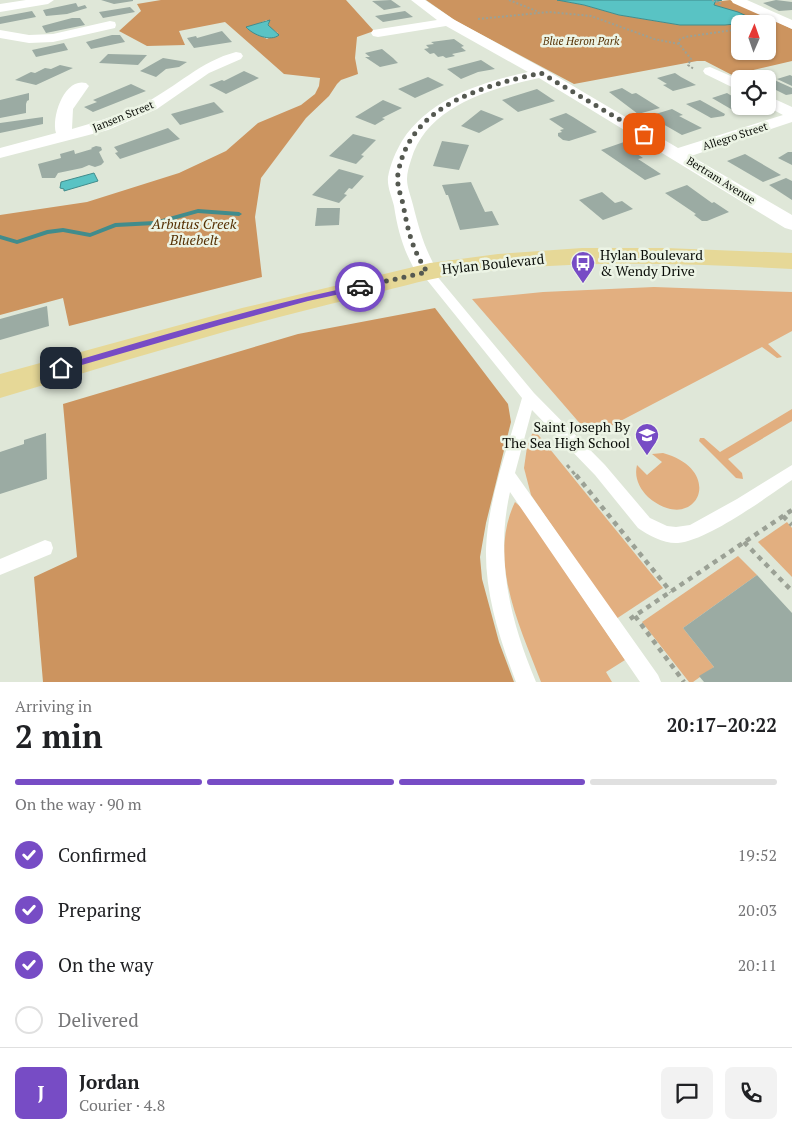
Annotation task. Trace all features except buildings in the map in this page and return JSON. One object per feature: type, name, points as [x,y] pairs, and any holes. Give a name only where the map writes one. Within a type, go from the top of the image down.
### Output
[{"type":"main road","name":"Hylan Boulevard","points":[[0,386],[281,306],[427,272],[501,262],[594,256],[677,255],[792,261]]},
{"type":"street","points":[[0,8],[48,0]]},
{"type":"street","name":"Bertram Avenue","points":[[418,0],[448,22],[541,73],[792,224]]},
{"type":"street","points":[[737,0],[792,25]]},
{"type":"street","points":[[378,33],[448,22]]},
{"type":"street","points":[[0,34],[29,39],[53,38],[110,25]]},
{"type":"street","name":"Jansen Street","points":[[0,153],[102,126],[151,106],[204,70],[236,56]]},
{"type":"street","points":[[703,71],[731,82]]},
{"type":"street","points":[[427,272],[414,250],[397,176],[408,144],[424,121],[457,99],[499,82],[541,73]]},
{"type":"street","points":[[66,136],[62,125],[62,115],[72,95],[81,86]]},
{"type":"street","points":[[776,106],[792,115]]},
{"type":"street","name":"Allegro Street","points":[[678,154],[792,115]]},
{"type":"lane","points":[[427,272],[529,397],[600,470],[644,523],[651,528],[667,534],[692,532],[743,504],[792,472]]},
{"type":"lane","points":[[526,682],[511,647],[497,586],[496,531],[507,475],[529,397]]},
{"type":"lane","points":[[507,475],[651,682]]},
{"type":"lane","points":[[0,567],[46,548]]},
{"type":"path","points":[[509,0],[542,12]]},
{"type":"path","points":[[712,0],[720,4]]},
{"type":"path","points":[[448,22],[542,12],[591,16],[654,39],[679,44],[691,59],[688,66],[703,71]]},
{"type":"path","points":[[679,44],[678,40],[685,37],[731,30]]},
{"type":"path","points":[[563,460],[670,592]]},
{"type":"path","points":[[623,623],[792,510]]},
{"type":"path","points":[[783,516],[792,525]]},
{"type":"path","points":[[744,542],[792,591]]},
{"type":"path","points":[[634,616],[684,682]]},
{"type":"shaded area","points":[[654,287],[792,292],[792,331],[768,344],[782,357],[777,358],[762,347],[607,428],[592,430],[583,427],[472,299],[543,292]]},
{"type":"shaded area","points":[[792,409],[792,421],[728,459],[742,473],[743,479],[736,478],[699,441],[700,438],[704,438],[720,452]]},
{"type":"shaded area","points":[[536,432],[663,588],[616,619],[531,495],[524,468],[527,447],[532,434]]},
{"type":"shaded area","points":[[663,453],[683,462],[695,473],[699,485],[698,497],[691,505],[679,510],[665,507],[648,497],[642,490],[637,478],[637,465],[647,475],[662,462],[652,454]]},
{"type":"shaded area","points":[[515,502],[523,509],[625,660],[606,672],[612,682],[541,682],[516,616],[505,570],[504,547],[507,524]]},
{"type":"shaded area","points":[[787,522],[792,528],[792,577],[758,542]]},
{"type":"shaded area","points":[[738,556],[757,575],[683,628],[714,667],[693,682],[689,682],[642,622]]},
{"type":"green space","name":"Arbutus Creek Bluebelt","points":[[161,0],[346,0],[374,31],[357,37],[355,58],[358,74],[341,80],[337,84],[329,96],[306,118],[261,178],[255,217],[262,277],[69,326],[63,298],[0,315],[0,215],[87,202],[179,173],[226,151],[258,123],[301,105],[315,94],[319,86],[320,78],[284,74],[225,22],[179,31],[185,45],[147,46],[119,31],[141,11],[137,4]],"holes":[[[267,20],[270,28],[278,33],[267,39],[247,28]]]},
{"type":"green space","name":"Blue Heron Park","points":[[426,0],[557,0],[619,15],[680,25],[731,23],[731,60],[776,60],[776,22],[792,29],[792,61],[753,70],[731,70],[731,74],[705,61],[697,61],[574,84],[456,21]]},
{"type":"green space","name":"Blue Heron Park","points":[[730,0],[762,15],[733,15],[714,5],[715,2]]},
{"type":"green space","points":[[435,308],[508,404],[511,422],[486,523],[480,557],[482,579],[499,642],[514,682],[43,682],[34,577],[77,557],[63,404],[298,334]]},
{"type":"water","points":[[557,0],[722,0],[715,2],[714,5],[744,15],[731,15],[731,24],[680,25],[619,15]]},
{"type":"water","points":[[270,20],[268,25],[279,35],[276,37],[262,37],[246,27]]},
{"type":"water","points":[[94,173],[98,181],[64,191],[64,189],[60,188],[61,182]]},
{"type":"waterway","points":[[0,237],[17,242],[47,232],[63,230],[90,235],[115,225],[155,223],[198,211],[239,214]]},
{"type":"way so far","points":[[360,287],[427,272],[414,250],[397,176],[408,144],[424,121],[457,99],[499,82],[541,73],[644,134]]},
{"type":"place","name":"Hylan Boulevard & Wendy Drive","points":[[583,284]]},
{"type":"place","name":"Saint Joseph By The Sea High School","points":[[647,456]]},
{"type":"route","points":[[61,368],[220,322],[360,287]]}]
